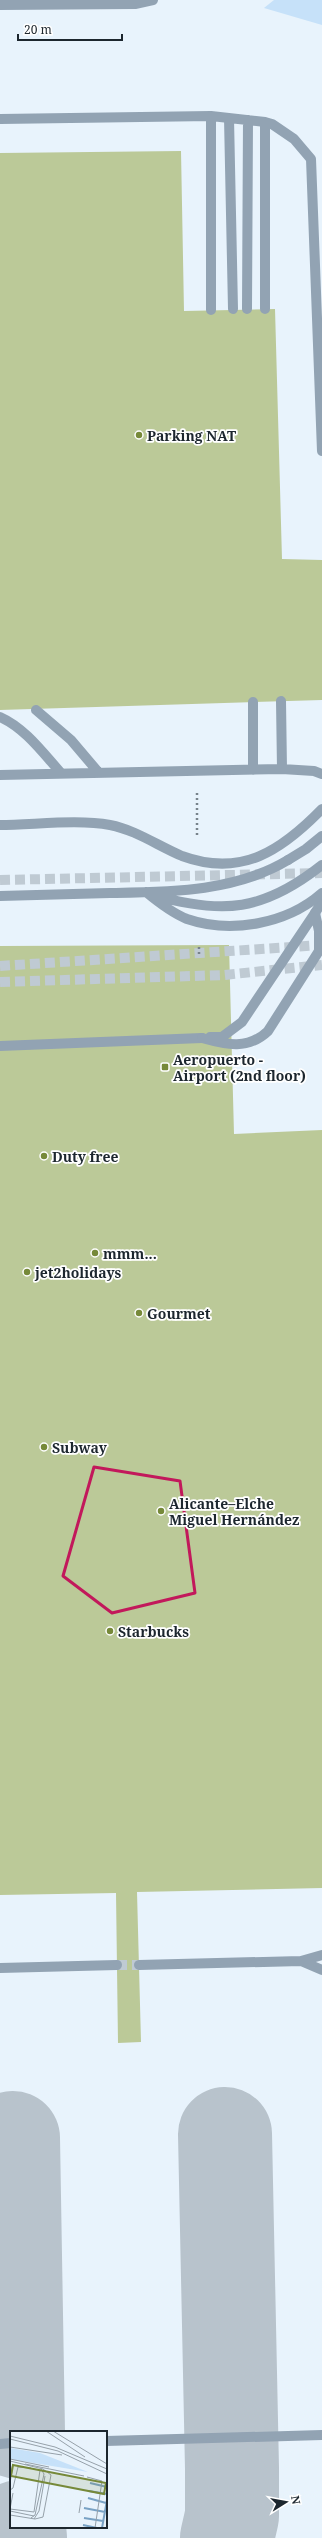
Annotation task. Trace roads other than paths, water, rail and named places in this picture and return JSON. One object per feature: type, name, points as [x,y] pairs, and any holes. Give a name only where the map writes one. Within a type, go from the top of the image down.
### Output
[{"type":"lane","points":[[0,5],[135,4],[153,0]]},
{"type":"lane","points":[[211,116],[211,310]]},
{"type":"lane","points":[[0,119],[211,116],[265,122],[272,124],[294,139],[311,159],[322,451]]},
{"type":"lane","points":[[230,118],[233,310]]},
{"type":"lane","points":[[247,309],[248,120]]},
{"type":"lane","points":[[265,122],[265,309]]},
{"type":"lane","points":[[281,701],[282,769]]},
{"type":"lane","points":[[253,702],[253,770]]},
{"type":"lane","points":[[36,710],[70,740],[99,772]]},
{"type":"lane","points":[[0,717],[11,722],[34,742],[61,773]]},
{"type":"lane","points":[[0,775],[282,769],[314,771],[322,774]]},
{"type":"lane","points":[[0,825],[111,825],[130,831],[183,856],[228,864],[270,852],[286,844],[322,809]]},
{"type":"lane","points":[[0,896],[187,890],[243,879],[272,870],[306,850],[322,836]]},
{"type":"lane","points":[[146,892],[188,905],[229,906],[252,904],[280,893],[304,879],[322,865]]},
{"type":"lane","points":[[146,892],[186,918],[230,927],[266,921],[299,910],[322,892]]},
{"type":"lane","points":[[0,1046],[222,1037],[242,1022],[322,902]]},
{"type":"lane","points":[[202,1038],[232,1044],[248,1043],[259,1040],[268,1031],[319,951],[319,931],[315,913]]},
{"type":"lane","points":[[139,1965],[301,1961],[322,1955]]},
{"type":"lane","points":[[301,1961],[322,1970]]},
{"type":"lane","points":[[0,1968],[117,1965]]},
{"type":"lane","points":[[107,2441],[322,2435]]},
{"type":"lane","points":[[0,2444],[10,2443]]},
{"type":"tunnel","points":[[0,880],[322,873]]},
{"type":"tunnel","points":[[0,966],[322,945]]},
{"type":"tunnel","points":[[0,982],[224,975],[322,965]]},
{"type":"tunnel","points":[[117,1965],[139,1965]]},
{"type":"place","name":"Parking NAT","points":[[139,435]]},
{"type":"place","name":"Aeropuerto - Airport (2nd floor)","points":[[165,1067]]},
{"type":"place","name":"Duty free","points":[[44,1156]]},
{"type":"place","name":"mmm...","points":[[95,1253]]},
{"type":"place","name":"jet2holidays","points":[[27,1272]]},
{"type":"place","name":"Gourmet","points":[[139,1313]]},
{"type":"place","name":"Subway","points":[[44,1447]]},
{"type":"place","name":"Alicante–Elche Miguel Hernández","points":[[161,1511]]},
{"type":"place","name":"Starbucks","points":[[110,1631]]}]
